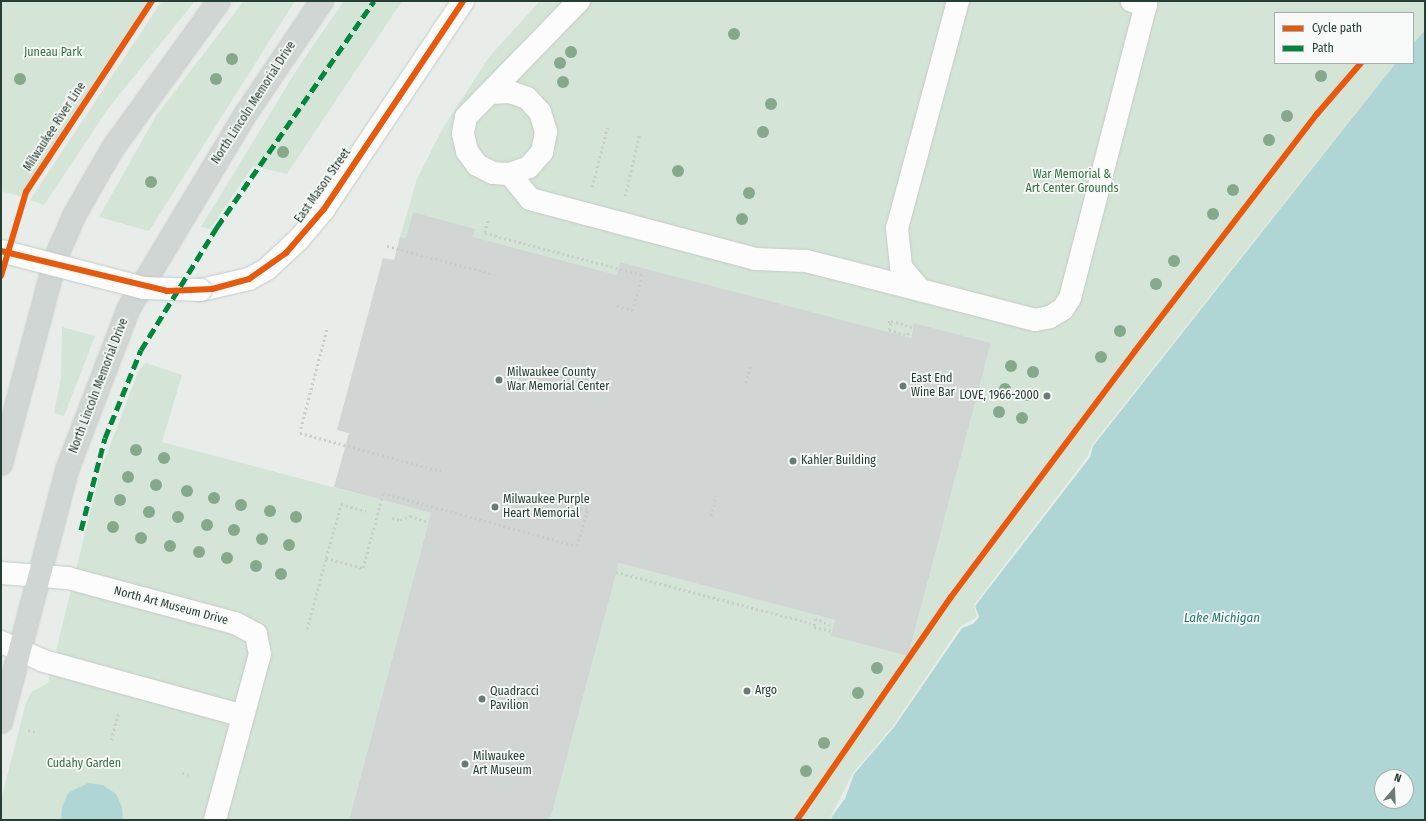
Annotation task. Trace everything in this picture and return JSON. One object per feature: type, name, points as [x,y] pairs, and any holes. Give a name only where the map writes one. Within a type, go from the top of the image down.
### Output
[{"type":"main road","points":[[1,464],[56,257],[75,214],[113,148],[219,1]]},
{"type":"main road","name":"North Lincoln Memorial Drive","points":[[1,722],[10,646],[39,576],[67,470],[129,308],[247,112],[322,1]]},
{"type":"street","name":"East Mason Street","points":[[1,251],[144,288],[201,290],[249,279],[267,269],[299,239],[324,209],[463,1]]},
{"type":"street","points":[[491,93],[510,92],[527,98],[540,112],[546,132],[542,152],[529,167],[510,174],[492,173],[477,165],[466,151],[463,134],[466,117],[476,103],[491,93],[579,1]]},
{"type":"street","points":[[920,290],[902,267],[897,228],[958,1]]},
{"type":"street","points":[[510,174],[530,200],[755,259],[806,261],[1035,320],[1063,309],[1070,298],[1146,5],[1132,1]]},
{"type":"street","name":"North Art Museum Drive","points":[[1,573],[68,578],[234,623],[256,634],[260,654],[215,820]]},
{"type":"street","points":[[10,646],[44,662],[243,716]]},
{"type":"path","points":[[585,214],[607,128]]},
{"type":"path","points":[[618,222],[639,136]]},
{"type":"path","points":[[488,221],[485,233],[643,275],[633,311],[616,306]]},
{"type":"path","points":[[387,246],[493,274]]},
{"type":"path","points":[[909,330],[908,335],[889,330],[890,322],[913,327]]},
{"type":"path","points":[[327,330],[300,433],[441,471]]},
{"type":"path","points":[[746,383],[750,366]]},
{"type":"path","points":[[326,558],[363,568],[383,493],[577,546],[587,510],[562,504]]},
{"type":"path","points":[[711,516],[716,496]]},
{"type":"path","points":[[307,629],[341,504],[366,511]]},
{"type":"path","points":[[392,518],[400,520],[410,516],[429,522]]},
{"type":"path","points":[[616,572],[810,623]]},
{"type":"path","points":[[830,626],[816,619],[814,627],[833,632]]},
{"type":"path","points":[[910,656],[912,648],[918,643]]},
{"type":"path","points":[[111,740],[120,707]]},
{"type":"path","points":[[28,730],[35,732]]},
{"type":"path","points":[[182,773],[189,775]]},
{"type":"green space","name":"Juneau Park","points":[[1,1],[152,1],[47,155],[24,197],[1,191]]},
{"type":"green space","points":[[162,1],[195,1],[107,110],[44,205],[30,200]]},
{"type":"green space","points":[[244,1],[295,1],[149,231],[99,217],[156,116]]},
{"type":"green space","points":[[344,1],[402,1],[287,174],[253,166],[210,229],[201,227],[299,66]]},
{"type":"green space","name":"War Memorial & Art Center Grounds","points":[[540,1],[1425,1],[1425,30],[1414,43],[1414,12],[1274,12],[1274,64],[1395,64],[1090,457],[831,820],[550,820],[619,563],[835,620],[832,636],[908,656],[991,343],[914,323],[910,338],[620,262],[616,275],[468,255],[476,229],[413,212],[406,238],[400,237],[417,179],[443,128],[489,57]]},
{"type":"green space","points":[[62,327],[95,336],[64,416],[54,413],[61,378]]},
{"type":"green space","name":"Cudahy Garden","points":[[146,363],[182,375],[162,442],[431,513],[349,820],[1,820],[1,800],[26,703],[31,692],[48,683],[101,469],[138,372]]},
{"type":"water","name":"Lake Michigan","points":[[1425,30],[1425,820],[831,820],[854,774],[894,727],[962,628],[979,617],[975,606],[1090,457],[1093,446],[1395,64],[1414,64],[1414,43]]},
{"type":"water","points":[[88,783],[103,785],[116,794],[122,807],[123,820],[61,820],[62,807],[68,793]]},
{"type":"pier","points":[[1393,64],[1093,446],[1090,457],[975,606],[979,617],[973,624],[962,628],[894,727],[854,774],[845,799],[829,820],[853,773],[893,726],[960,627],[977,617],[974,605],[1088,456],[1092,445]]},
{"type":"building","points":[[413,212],[476,229],[473,237],[616,275],[620,262],[911,338],[914,323],[991,343],[908,656],[831,636],[835,620],[619,563],[550,820],[349,820],[431,513],[334,487],[349,433],[337,430],[383,258],[394,260],[400,237],[406,238]]},
{"type":"marked path","points":[[81,530],[105,438],[141,350],[217,227],[374,1]]},
{"type":"cycle path","name":"Milwaukee River Line","points":[[1,276],[26,192],[152,1]]},
{"type":"cycle path","points":[[1,251],[167,291],[212,289],[249,279],[286,253],[324,209],[463,1]]},
{"type":"cycle path","points":[[797,820],[951,597],[1135,351],[1317,114],[1360,64]]},
{"type":"place","name":"Milwaukee County War Memorial Center","points":[[499,380]]},
{"type":"place","name":"East End Wine Bar","points":[[903,386]]},
{"type":"place","name":"LOVE, 1966-2000","points":[[1047,396]]},
{"type":"place","name":"Kahler Building","points":[[793,461]]},
{"type":"place","name":"Milwaukee Purple Heart Memorial","points":[[495,507]]},
{"type":"place","name":"Argo","points":[[747,691]]},
{"type":"place","name":"Quadracci Pavilion","points":[[482,699]]},
{"type":"place","name":"Milwaukee Art Museum","points":[[465,764]]}]
